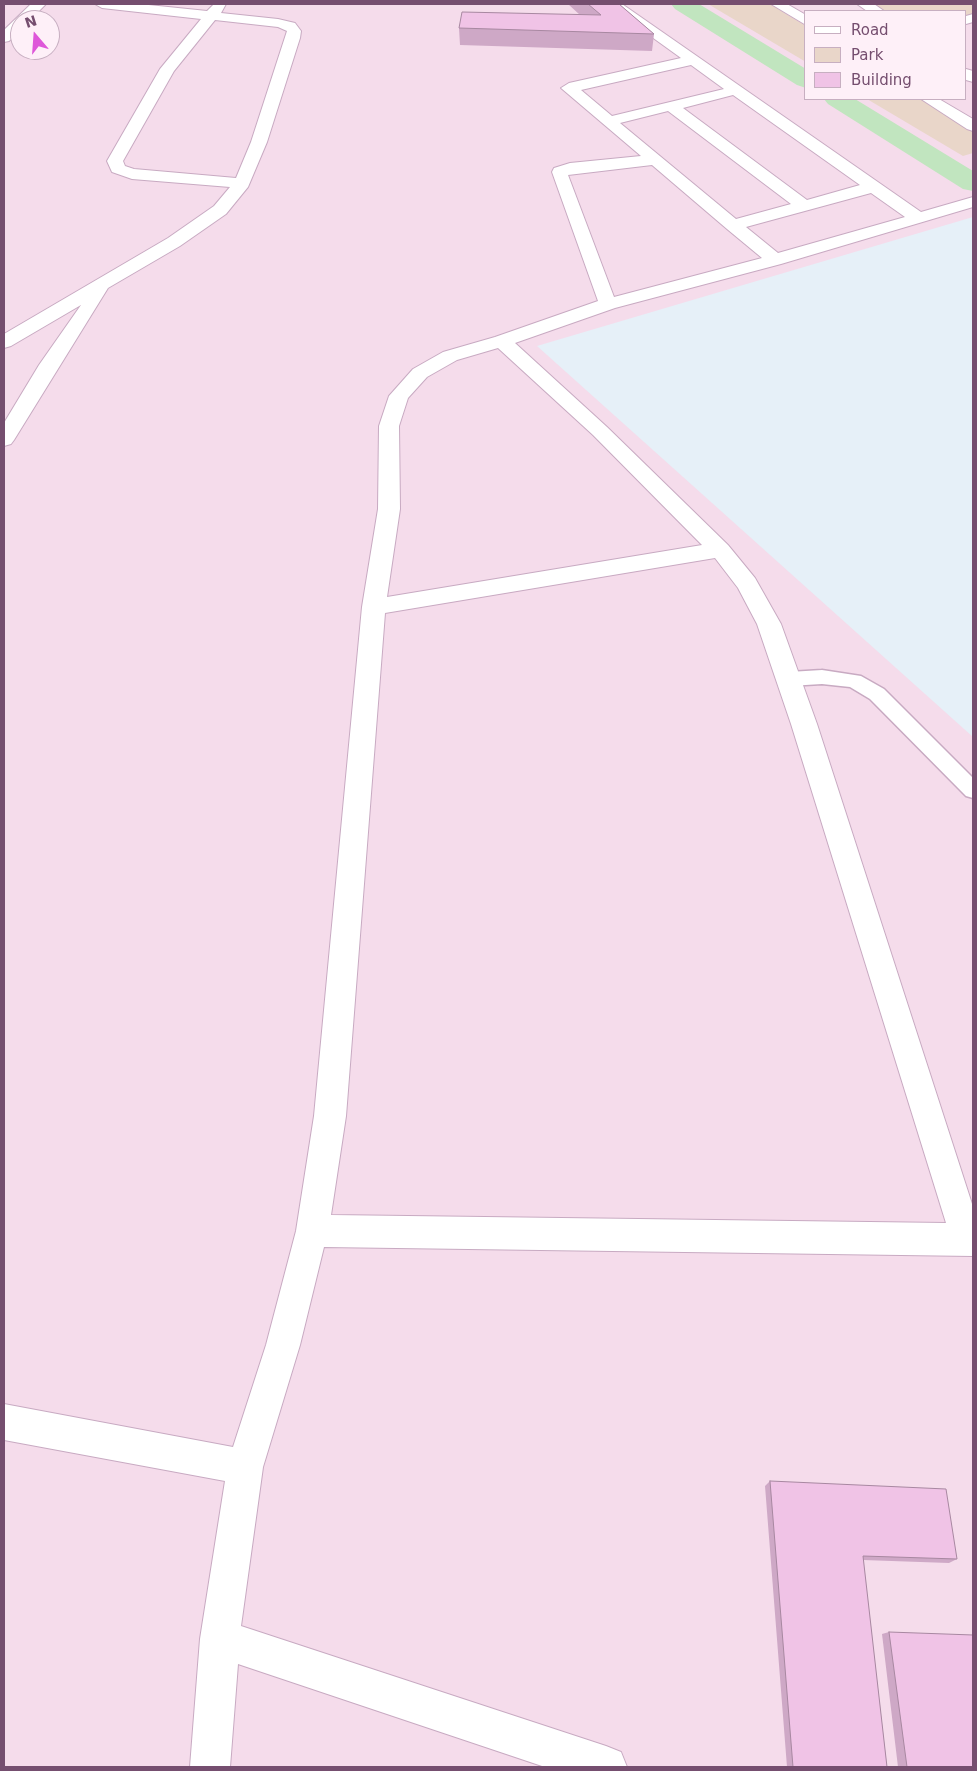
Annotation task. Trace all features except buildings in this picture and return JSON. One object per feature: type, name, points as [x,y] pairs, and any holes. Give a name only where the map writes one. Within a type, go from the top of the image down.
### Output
[{"type":"street","points":[[4,342],[174,242],[220,210],[242,183],[259,142],[294,31],[290,26],[216,9],[102,4]]},
{"type":"street","points":[[613,4],[918,218]]},
{"type":"street","points":[[778,4],[804,20]]},
{"type":"street","points":[[864,4],[875,10]]},
{"type":"street","points":[[216,9],[167,69],[115,161],[118,169],[132,174],[242,183]]},
{"type":"street","points":[[694,60],[569,88],[775,260]]},
{"type":"street","points":[[608,121],[737,90]]},
{"type":"street","points":[[931,100],[973,126]]},
{"type":"street","points":[[671,106],[803,206]]},
{"type":"street","points":[[608,304],[560,172],[570,168],[656,160]]},
{"type":"street","points":[[733,225],[873,186]]},
{"type":"street","points":[[210,1767],[220,1639],[245,1467],[283,1345],[312,1231],[330,1116],[374,607],[389,509],[389,426],[398,396],[420,373],[450,356],[502,341],[608,304],[775,260],[972,202]]},
{"type":"street","points":[[4,440],[49,365],[104,283]]},
{"type":"street","points":[[312,1231],[970,1240],[789,679],[769,624],[746,584],[720,550],[600,431],[502,341]]},
{"type":"street","points":[[374,607],[720,550]]},
{"type":"street","points":[[4,1422],[245,1467]]},
{"type":"street","points":[[220,1639],[606,1767]]},
{"type":"lane","points":[[789,679],[822,677],[854,681],[877,694],[973,790]]},
{"type":"shaded area","points":[[4,4],[973,4],[973,1767],[4,1767]]},
{"type":"shaded area","points":[[973,217],[973,737],[537,346]]},
{"type":"green space","points":[[708,4],[770,4],[804,25],[804,61]]},
{"type":"green space","points":[[869,4],[973,4],[973,16],[967,18],[967,10],[880,10]]},
{"type":"green space","points":[[869,100],[923,100],[973,132],[973,153],[963,156]]},
{"type":"waterway","points":[[683,4],[804,79]]},
{"type":"waterway","points":[[839,100],[973,183]]}]
